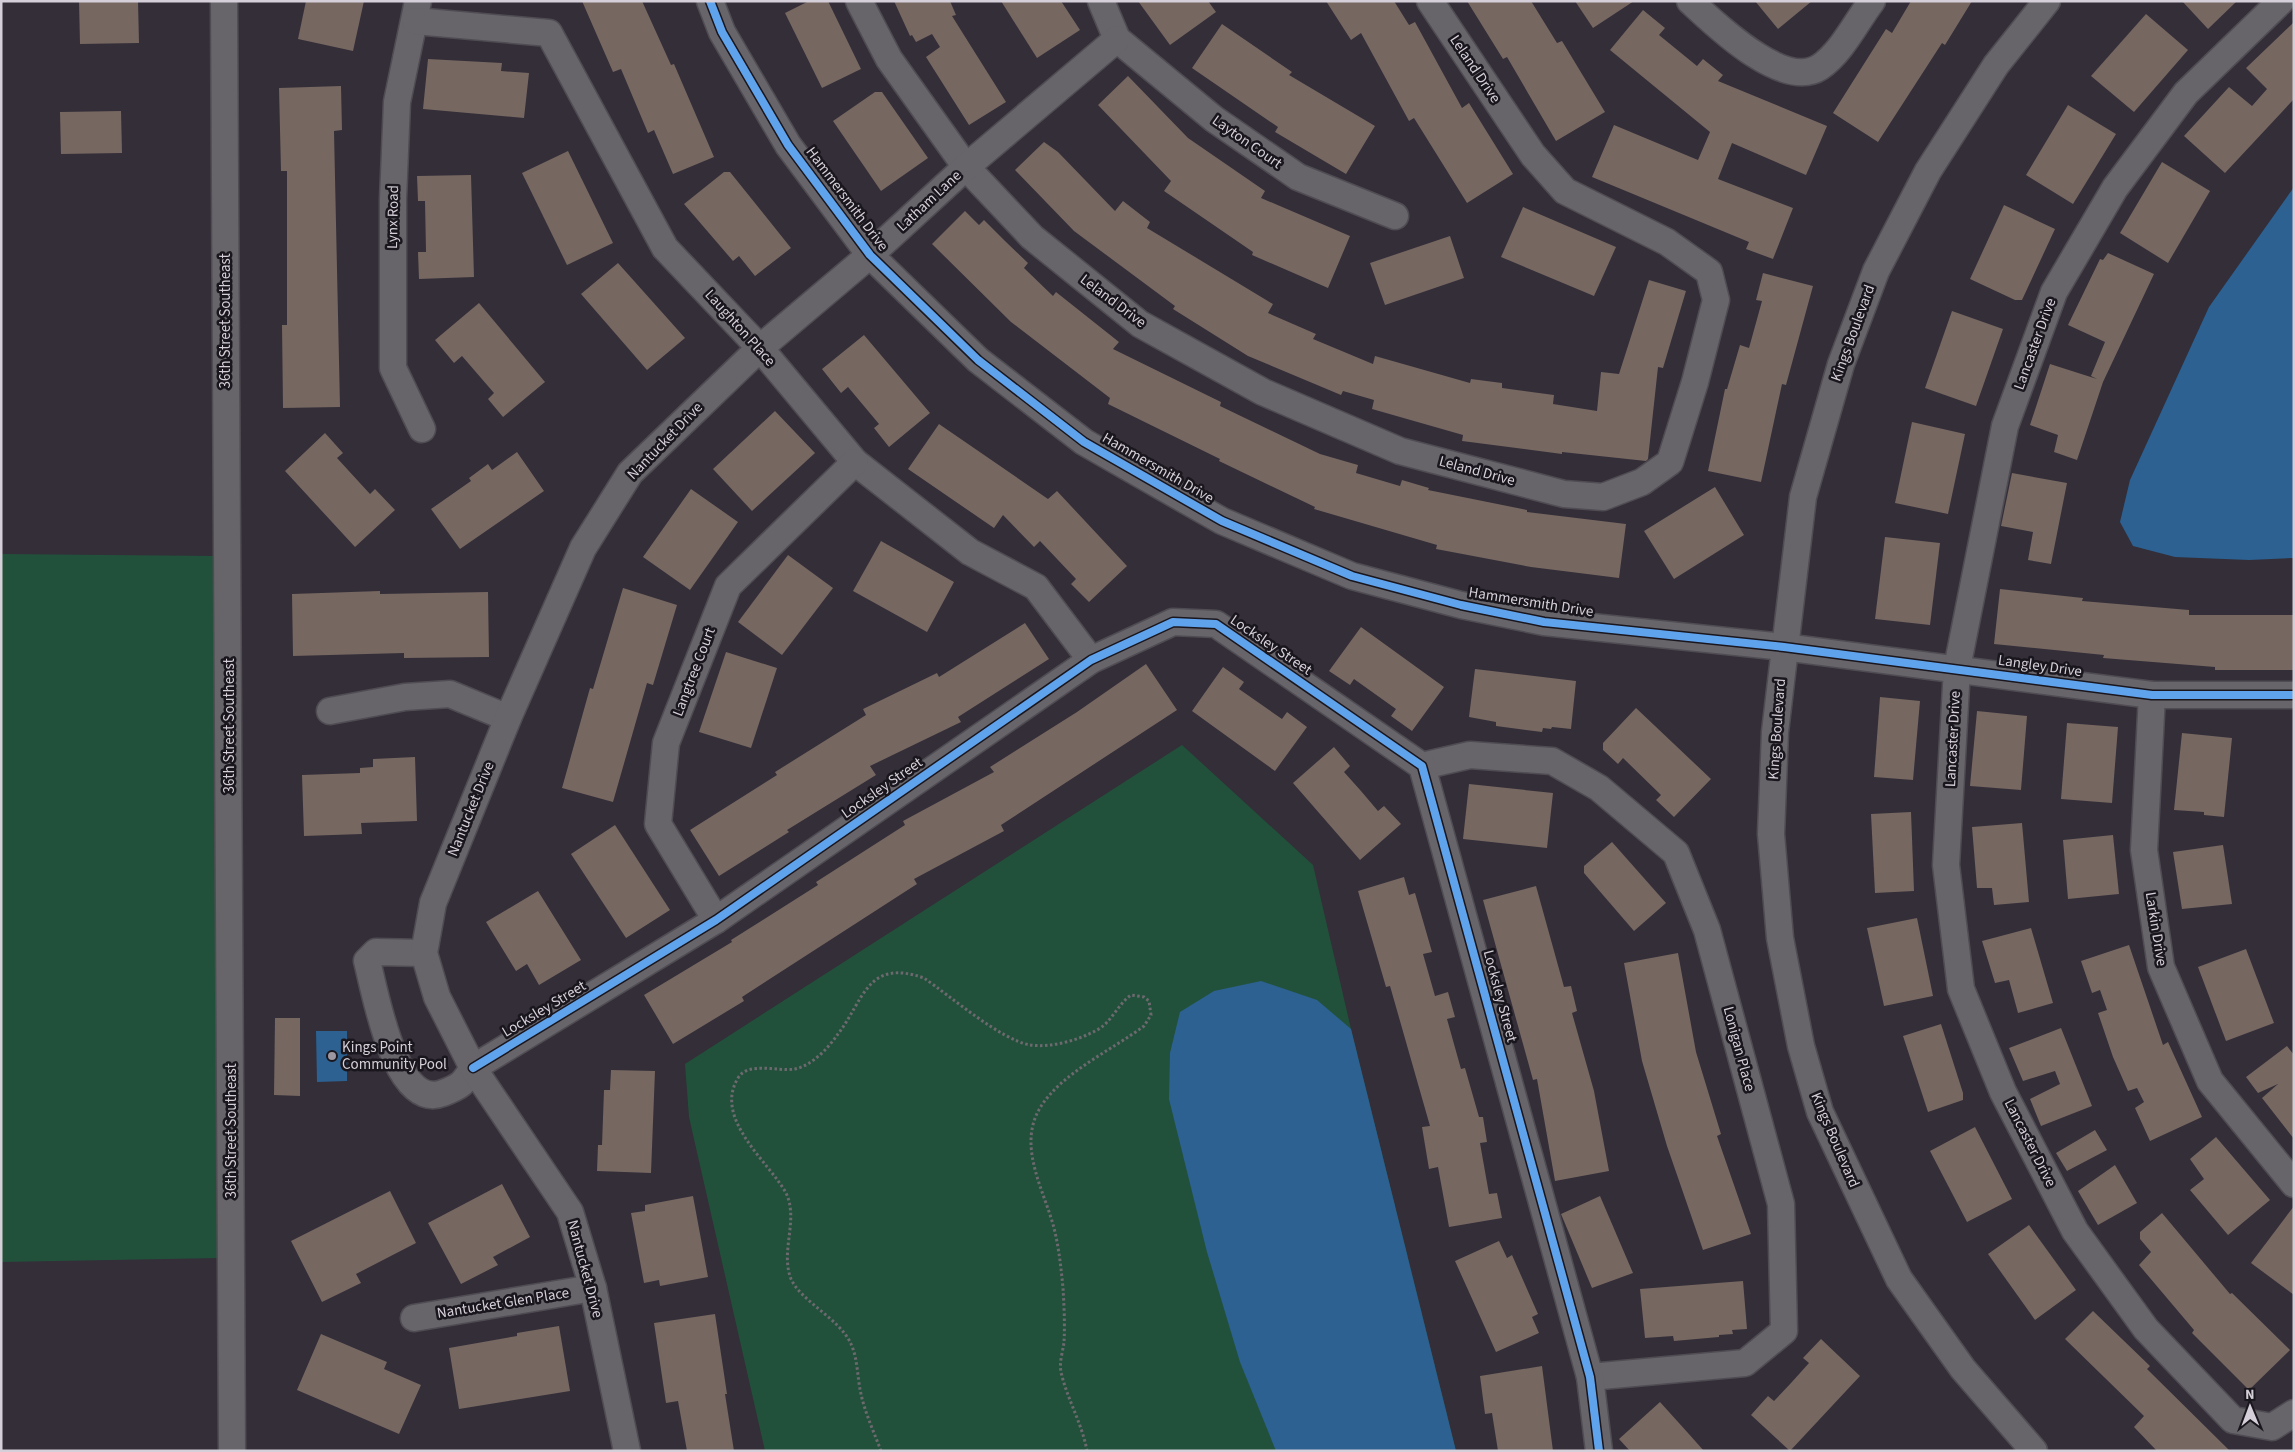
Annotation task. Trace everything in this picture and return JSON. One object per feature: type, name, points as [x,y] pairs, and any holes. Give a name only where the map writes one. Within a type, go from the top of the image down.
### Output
[{"type":"street","name":"36th Street Southeast","points":[[224,1],[225,474],[229,699],[232,1451]]},
{"type":"street","name":"Hammersmith Drive","points":[[710,1],[722,32],[788,145],[870,255],[978,360],[1084,442],[1222,521],[1352,576],[1461,605],[1544,622],[1784,647]]},
{"type":"street","name":"Leland Drive","points":[[859,1],[889,60],[966,167],[1032,238],[1140,324],[1264,392],[1400,452],[1564,494],[1603,497],[1642,482],[1670,462],[1695,382],[1716,300],[1709,272],[1667,242],[1565,191],[1533,155],[1430,1]]},
{"type":"street","name":"Layton Court","points":[[1101,1],[1117,39],[1214,119],[1298,178],[1395,216]]},
{"type":"street","points":[[1690,1],[1758,58],[1784,68],[1804,72],[1818,68],[1830,58],[1872,1]]},
{"type":"street","name":"Kings Boulevard","points":[[2034,1451],[1962,1369],[1899,1280],[1820,1112],[1801,1046],[1780,938],[1771,834],[1775,732],[1803,496],[1841,364],[1876,271],[1928,171],[1996,65],[2047,1]]},
{"type":"street","name":"Lancaster Drive","points":[[2281,1],[2186,92],[2115,188],[2054,292],[2005,426],[1957,668],[1946,865],[1961,989],[2004,1092],[2075,1231],[2146,1329],[2233,1420],[2272,1427],[2294,1413]]},
{"type":"street","name":"Laughton Place","points":[[417,11],[549,33],[665,248],[760,348],[855,462],[970,552],[1036,587],[1091,660]]},
{"type":"street","name":"Lynx Road","points":[[417,11],[397,102],[392,199],[393,368],[422,429]]},
{"type":"street","points":[[966,167],[1117,39]]},
{"type":"street","name":"Latham Lane","points":[[870,255],[966,167]]},
{"type":"street","name":"Nantucket Drive","points":[[627,1451],[593,1288],[570,1212],[473,1068],[438,997],[424,953],[433,903],[508,718],[583,548],[630,473],[760,348],[870,255]]},
{"type":"street","name":"Langtree Court","points":[[716,920],[658,824],[666,743],[728,586],[855,462]]},
{"type":"street","name":"Locksley Street","points":[[473,1068],[716,920],[1091,660],[1173,622],[1216,624],[1422,766],[1590,1377],[1598,1451]]},
{"type":"street","name":"Langley Drive","points":[[1784,647],[1957,668],[2152,695],[2294,695]]},
{"type":"street","points":[[330,711],[405,698],[450,694],[508,718]]},
{"type":"street","name":"Larkin Drive","points":[[2152,695],[2144,850],[2161,967],[2210,1081],[2294,1184]]},
{"type":"street","name":"Lonigan Place","points":[[1422,766],[1470,755],[1552,761],[1599,788],[1676,853],[1708,930],[1781,1204],[1784,1331],[1745,1363],[1590,1377]]},
{"type":"street","points":[[424,953],[376,952],[367,961],[395,1062],[416,1091],[435,1096],[462,1086],[473,1068]]},
{"type":"street","name":"Nantucket Glen Place","points":[[414,1318],[593,1288]]},
{"type":"path","points":[[881,1451],[861,1394],[851,1342],[829,1317],[792,1281],[786,1255],[790,1219],[787,1196],[775,1175],[743,1135],[733,1106],[734,1088],[738,1077],[744,1071],[753,1069],[796,1069],[815,1059],[840,1033],[863,991],[878,978],[898,973],[912,974],[924,978],[1000,1033],[1016,1041],[1031,1045],[1058,1044],[1097,1030],[1131,995],[1144,997],[1149,1000],[1151,1014],[1144,1026],[1076,1072],[1050,1094],[1040,1108],[1030,1137],[1038,1178],[1059,1250],[1063,1291],[1064,1340],[1060,1369],[1066,1390],[1084,1434],[1087,1451]]},
{"type":"green space","points":[[1,554],[216,556],[220,1258],[1,1262]]},
{"type":"green space","points":[[1182,745],[1313,865],[1351,1029],[1456,1451],[765,1451],[689,1117],[685,1064]]},
{"type":"water","points":[[2294,187],[2294,558],[2249,560],[2175,557],[2133,546],[2120,522],[2130,480],[2209,307]]},
{"type":"water","points":[[1261,981],[1317,1000],[1351,1029],[1456,1451],[1276,1451],[1240,1362],[1207,1252],[1169,1099],[1170,1053],[1180,1012],[1214,991]]},
{"type":"water","name":"Kings Point Community Pool","points":[[316,1031],[347,1031],[347,1081],[317,1082]]},
{"type":"building","points":[[79,1],[138,1],[139,43],[80,44]]},
{"type":"building","points":[[306,1],[364,1],[353,51],[298,39]]},
{"type":"building","points":[[582,1],[642,1],[671,65],[674,64],[714,157],[673,174],[654,130],[648,133],[621,69],[613,72]]},
{"type":"building","points":[[809,1],[828,1],[861,69],[822,88],[785,13]]},
{"type":"building","points":[[894,1],[950,1],[956,15],[952,16],[1006,102],[969,125],[926,57],[940,47],[932,34],[916,42],[912,35],[910,36]]},
{"type":"building","points":[[1001,1],[1061,1],[1080,30],[1037,58]]},
{"type":"building","points":[[1138,1],[1208,1],[1216,12],[1170,45]]},
{"type":"building","points":[[1326,1],[1394,1],[1409,25],[1415,22],[1462,108],[1469,103],[1513,174],[1467,203],[1414,118],[1409,121],[1361,33],[1351,40]]},
{"type":"building","points":[[1467,1],[1531,1],[1557,43],[1562,41],[1605,112],[1556,141],[1507,57],[1503,59]]},
{"type":"building","points":[[1575,1],[1634,1],[1593,28]]},
{"type":"building","points":[[1755,1],[1812,1],[1778,29]]},
{"type":"building","points":[[1911,1],[1972,1],[1945,45],[1942,43],[1878,142],[1833,113],[1886,29],[1892,33]]},
{"type":"building","points":[[2182,1],[2237,1],[2208,29]]},
{"type":"building","points":[[1643,10],[1665,28],[1659,35],[1697,66],[1703,59],[1723,75],[1718,81],[1827,126],[1806,175],[1732,143],[1718,179],[1793,208],[1773,259],[1746,249],[1749,242],[1592,177],[1614,125],[1698,160],[1710,132],[1610,50]]},
{"type":"building","points":[[2146,14],[2188,50],[2134,112],[2091,76]]},
{"type":"building","points":[[2294,22],[2294,99],[2225,173],[2184,136],[2229,87],[2252,106],[2267,89],[2246,68]]},
{"type":"building","points":[[1222,24],[1292,72],[1289,75],[1375,126],[1346,174],[1275,132],[1278,127],[1192,68]]},
{"type":"building","points":[[428,59],[502,63],[501,71],[529,73],[524,118],[423,109]]},
{"type":"building","points":[[1128,76],[1188,138],[1265,191],[1261,198],[1350,236],[1328,288],[1252,255],[1253,252],[1164,191],[1171,181],[1098,105]]},
{"type":"building","points":[[341,86],[342,130],[334,131],[340,407],[283,408],[282,325],[287,325],[287,171],[281,171],[279,88]]},
{"type":"building","points":[[875,92],[882,92],[928,158],[881,191],[833,121]]},
{"type":"building","points":[[2068,105],[2116,134],[2073,204],[2026,175]]},
{"type":"building","points":[[121,111],[122,153],[61,154],[60,112]]},
{"type":"building","points":[[1044,142],[1058,152],[1115,211],[1123,201],[1150,222],[1147,228],[1273,304],[1268,313],[1316,334],[1313,339],[1373,364],[1375,356],[1470,383],[1471,379],[1502,383],[1502,388],[1554,395],[1553,404],[1597,411],[1601,372],[1619,374],[1649,280],[1686,291],[1663,368],[1658,367],[1648,459],[1646,461],[1562,452],[1562,454],[1462,441],[1463,435],[1372,409],[1374,400],[1343,391],[1341,395],[1248,356],[1173,309],[1175,306],[1074,231],[1015,170]]},
{"type":"building","points":[[568,151],[613,243],[567,265],[522,173]]},
{"type":"building","points":[[2162,162],[2210,191],[2168,263],[2120,233]]},
{"type":"building","points":[[724,172],[730,172],[791,248],[755,276],[739,256],[733,261],[684,204]]},
{"type":"building","points":[[471,175],[474,277],[419,279],[418,252],[426,252],[425,201],[418,201],[417,176]]},
{"type":"building","points":[[2004,205],[2055,229],[2022,300],[2015,300],[1970,279]]},
{"type":"building","points":[[1523,207],[1616,247],[1594,296],[1501,257]]},
{"type":"building","points":[[965,211],[979,225],[984,220],[1028,263],[1024,268],[1053,296],[1056,292],[1119,342],[1113,349],[1221,402],[1220,406],[1320,454],[1358,465],[1356,473],[1400,486],[1402,480],[1429,488],[1428,490],[1527,510],[1527,512],[1626,524],[1619,578],[1531,567],[1436,549],[1437,545],[1314,509],[1315,507],[1219,461],[1220,459],[1108,404],[1110,398],[1011,322],[932,244]]},
{"type":"building","points":[[1450,236],[1464,278],[1385,305],[1370,263]]},
{"type":"building","points":[[2108,253],[2154,274],[2103,382],[2077,460],[2054,452],[2058,435],[2030,425],[2050,364],[2097,379],[2091,376],[2105,342],[2068,325],[2100,259],[2103,260]]},
{"type":"building","points":[[618,263],[685,338],[647,370],[581,294]]},
{"type":"building","points":[[1763,273],[1813,286],[1786,385],[1782,384],[1761,482],[1708,471],[1725,389],[1727,389],[1740,345],[1749,348],[1762,301],[1756,300]]},
{"type":"building","points":[[479,303],[545,382],[503,417],[488,399],[494,393],[462,356],[454,363],[435,340]]},
{"type":"building","points":[[1952,311],[2003,329],[1976,406],[1925,388]]},
{"type":"building","points":[[864,335],[930,413],[889,447],[874,428],[879,424],[848,387],[841,393],[822,369]]},
{"type":"building","points":[[775,411],[815,453],[752,511],[713,469]]},
{"type":"building","points":[[1912,422],[1965,434],[1948,514],[1895,503]]},
{"type":"building","points":[[939,424],[1048,499],[1057,491],[1127,566],[1089,602],[1071,584],[1076,579],[1040,541],[1034,547],[1003,515],[994,528],[908,469]]},
{"type":"building","points":[[325,433],[343,453],[337,458],[370,494],[375,489],[395,510],[355,547],[285,471]]},
{"type":"building","points":[[517,452],[544,491],[460,549],[431,509],[471,481],[469,478],[488,464],[492,470]]},
{"type":"building","points":[[2012,473],[2067,483],[2051,564],[2028,560],[2033,532],[2001,526]]},
{"type":"building","points":[[1715,487],[1744,535],[1674,579],[1644,531]]},
{"type":"building","points":[[691,489],[738,522],[690,590],[643,557]]},
{"type":"building","points":[[1885,537],[1940,543],[1930,625],[1875,619]]},
{"type":"building","points":[[881,541],[954,582],[927,632],[853,591]]},
{"type":"building","points":[[788,555],[833,588],[782,655],[738,622]]},
{"type":"building","points":[[623,588],[677,605],[653,685],[647,683],[613,802],[562,788],[590,688],[593,689]]},
{"type":"building","points":[[2000,589],[2083,598],[2082,601],[2189,610],[2189,615],[2294,615],[2294,670],[2215,670],[2215,667],[2103,658],[2104,655],[1994,644]]},
{"type":"building","points":[[380,591],[380,594],[488,592],[489,657],[404,658],[404,653],[293,656],[292,594]]},
{"type":"building","points":[[1025,623],[1049,659],[958,717],[961,722],[870,766],[876,775],[787,830],[789,832],[719,876],[690,830],[777,775],[775,772],[866,715],[863,709],[937,673],[939,677]]},
{"type":"building","points":[[1361,627],[1444,687],[1412,731],[1391,716],[1396,709],[1354,679],[1350,685],[1329,671]]},
{"type":"building","points":[[726,652],[777,668],[751,748],[699,732]]},
{"type":"building","points":[[1146,664],[1177,710],[1001,825],[1004,831],[914,879],[917,884],[742,997],[744,1001],[673,1044],[644,995],[732,942],[731,940],[818,885],[816,882],[905,825],[903,821],[994,772],[990,767],[1077,712]]},
{"type":"building","points":[[1223,667],[1244,682],[1239,689],[1282,719],[1287,712],[1307,727],[1275,771],[1192,711]]},
{"type":"building","points":[[1475,669],[1576,681],[1571,729],[1552,727],[1551,729],[1543,728],[1542,732],[1496,726],[1496,722],[1469,717]]},
{"type":"building","points":[[1880,697],[1920,701],[1913,780],[1874,777]]},
{"type":"building","points":[[1636,708],[1711,779],[1674,817],[1656,800],[1661,795],[1623,758],[1618,764],[1603,750],[1603,743]]},
{"type":"building","points":[[1977,711],[2027,716],[2021,790],[1970,786]]},
{"type":"building","points":[[2067,723],[2118,727],[2112,803],[2061,799]]},
{"type":"building","points":[[2182,733],[2232,738],[2224,817],[2204,815],[2204,812],[2174,810]]},
{"type":"building","points":[[1334,747],[1350,766],[1344,772],[1378,811],[1384,806],[1401,824],[1360,860],[1293,783]]},
{"type":"building","points":[[415,757],[417,821],[361,823],[362,834],[304,836],[302,775],[360,773],[360,768],[373,767],[373,759]]},
{"type":"building","points":[[1469,784],[1553,793],[1547,848],[1463,839]]},
{"type":"building","points":[[1911,812],[1914,891],[1875,893],[1871,814]]},
{"type":"building","points":[[2022,823],[2029,902],[1994,905],[1992,888],[1977,888],[1972,827]]},
{"type":"building","points":[[615,825],[670,910],[626,938],[571,854]]},
{"type":"building","points":[[2113,835],[2119,894],[2068,899],[2063,840]]},
{"type":"building","points":[[1612,842],[1666,903],[1634,931],[1584,873],[1584,866]]},
{"type":"building","points":[[2223,845],[2232,904],[2182,909],[2173,852]]},
{"type":"building","points":[[1404,877],[1409,895],[1415,893],[1432,952],[1423,954],[1435,996],[1448,992],[1455,1017],[1447,1019],[1461,1069],[1465,1068],[1479,1117],[1483,1117],[1487,1142],[1480,1143],[1489,1194],[1497,1193],[1502,1218],[1449,1227],[1438,1167],[1429,1169],[1422,1127],[1430,1126],[1390,986],[1386,987],[1358,891]]},
{"type":"building","points":[[1536,886],[1564,987],[1571,986],[1577,1011],[1572,1013],[1594,1091],[1609,1171],[1555,1181],[1537,1079],[1533,1080],[1483,900]]},
{"type":"building","points":[[538,891],[581,960],[539,985],[527,964],[516,971],[486,922]]},
{"type":"building","points":[[1917,918],[1933,996],[1884,1006],[1867,928]]},
{"type":"building","points":[[2031,928],[2053,1003],[2018,1013],[2009,980],[1995,983],[1982,941]]},
{"type":"building","points":[[2129,945],[2163,1045],[2168,1042],[2202,1117],[2150,1141],[2135,1108],[2144,1102],[2137,1088],[2128,1091],[2113,1057],[2098,1013],[2107,1010],[2100,990],[2092,993],[2081,961]]},
{"type":"building","points":[[2246,949],[2274,1023],[2226,1041],[2198,967]]},
{"type":"building","points":[[1678,953],[1696,1052],[1721,1134],[1717,1136],[1751,1234],[1703,1250],[1667,1146],[1642,1061],[1624,963]]},
{"type":"building","points":[[275,1018],[300,1018],[300,1096],[274,1095]]},
{"type":"building","points":[[1941,1024],[1963,1093],[1963,1100],[1928,1112],[1903,1036]]},
{"type":"building","points":[[2061,1028],[2092,1106],[2041,1126],[2030,1099],[2060,1084],[2055,1071],[2023,1081],[2009,1048]]},
{"type":"building","points":[[2287,1046],[2294,1055],[2294,1139],[2262,1098],[2278,1084],[2258,1093],[2246,1077]]},
{"type":"building","points":[[611,1070],[655,1071],[651,1173],[597,1171],[598,1145],[602,1145],[604,1090],[610,1090]]},
{"type":"building","points":[[1975,1127],[2012,1199],[1967,1222],[1930,1151]]},
{"type":"building","points":[[2095,1130],[2107,1150],[2067,1171],[2056,1153]]},
{"type":"building","points":[[2216,1137],[2270,1200],[2228,1235],[2190,1190],[2204,1179],[2190,1159]]},
{"type":"building","points":[[2115,1165],[2137,1203],[2098,1225],[2078,1191]]},
{"type":"building","points":[[502,1184],[530,1237],[493,1257],[498,1265],[461,1284],[428,1223]]},
{"type":"building","points":[[390,1191],[416,1243],[356,1274],[361,1283],[322,1302],[291,1241]]},
{"type":"building","points":[[693,1196],[708,1277],[660,1286],[659,1280],[644,1283],[631,1213],[645,1211],[645,1205]]},
{"type":"building","points":[[1600,1196],[1633,1273],[1592,1288],[1561,1214]]},
{"type":"building","points":[[2294,1206],[2294,1295],[2251,1263]]},
{"type":"building","points":[[2162,1213],[2230,1294],[2232,1293],[2290,1350],[2249,1390],[2192,1333],[2194,1330],[2139,1265],[2151,1252],[2140,1239],[2140,1232]]},
{"type":"building","points":[[2029,1225],[2076,1290],[2035,1320],[1988,1254]]},
{"type":"building","points":[[1499,1241],[1507,1258],[1512,1255],[1538,1314],[1532,1317],[1539,1333],[1496,1352],[1455,1261]]},
{"type":"building","points":[[1743,1281],[1747,1329],[1732,1330],[1733,1334],[1719,1335],[1719,1337],[1674,1341],[1673,1336],[1645,1338],[1640,1289]]},
{"type":"building","points":[[2093,1311],[2150,1366],[2147,1369],[2230,1451],[2157,1451],[2134,1427],[2144,1416],[2065,1339]]},
{"type":"building","points":[[715,1314],[734,1451],[687,1451],[678,1401],[666,1403],[654,1323]]},
{"type":"building","points":[[559,1326],[570,1391],[459,1409],[449,1348],[517,1336],[517,1333]]},
{"type":"building","points":[[321,1334],[387,1362],[384,1369],[421,1385],[399,1434],[297,1390]]},
{"type":"building","points":[[1821,1339],[1860,1376],[1790,1451],[1751,1415],[1768,1396],[1774,1401],[1791,1383],[1809,1363],[1803,1358]]},
{"type":"building","points":[[1542,1366],[1553,1451],[1498,1451],[1492,1413],[1485,1414],[1480,1376]]},
{"type":"building","points":[[1660,1402],[1704,1451],[1630,1451],[1619,1439]]},
{"type":"cycle path","points":[[710,1],[722,32],[788,145],[870,255],[978,360],[1084,442],[1222,521],[1352,576],[1461,605],[1544,622],[1784,647],[2152,695],[2294,695]]},
{"type":"cycle path","points":[[473,1068],[716,920],[1091,660],[1173,622],[1216,624],[1422,766],[1590,1377],[1599,1451]]},
{"type":"place","name":"Kings Point Community Pool","points":[[332,1056]]}]
